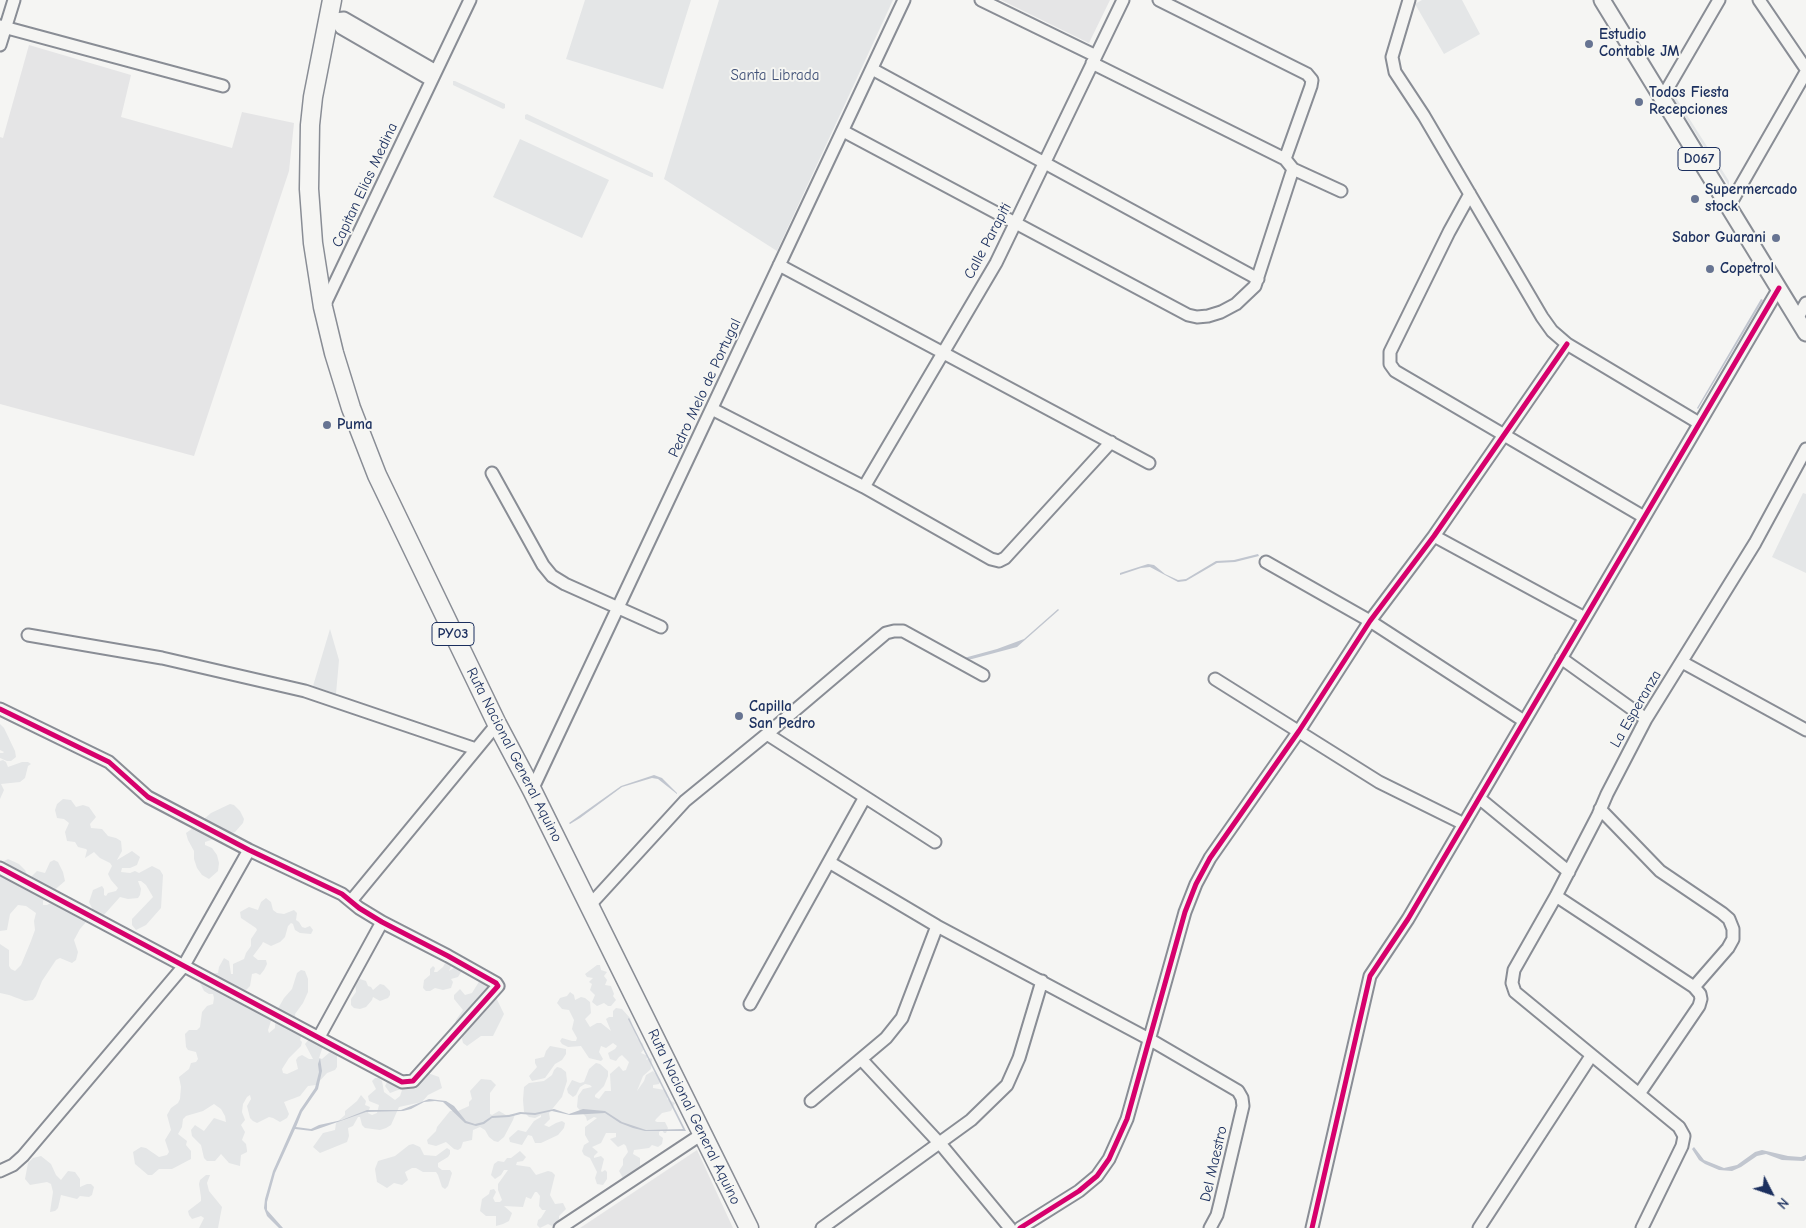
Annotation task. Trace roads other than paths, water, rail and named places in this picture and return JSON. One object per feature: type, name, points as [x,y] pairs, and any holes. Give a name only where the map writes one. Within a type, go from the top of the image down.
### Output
[{"type":"highway","name":"Ruta Nacional General Aquino","points":[[331,11],[313,97],[309,157],[313,243],[323,307],[334,353],[351,408],[377,475],[496,724],[532,790],[749,1228]]},
{"type":"main road","name":"D067","points":[[1602,0],[1806,333]]},
{"type":"street","points":[[0,45],[2,27],[14,0]]},
{"type":"street","name":"Capitan Elias Medina","points":[[323,307],[470,0]]},
{"type":"street","name":"Pedro Melo de Portugal","points":[[532,790],[904,0]]},
{"type":"street","points":[[981,0],[1285,159],[1293,169],[1341,191]]},
{"type":"street","name":"Calle Parapiti","points":[[864,487],[996,263],[1123,0]]},
{"type":"street","points":[[1159,0],[1308,74],[1312,80],[1311,86],[1285,159]]},
{"type":"street","points":[[1409,0],[1392,57],[1396,72],[1424,116],[1542,317],[1552,331],[1567,344],[1700,423]]},
{"type":"street","points":[[1662,98],[1719,0]]},
{"type":"street","points":[[1728,208],[1806,70],[1759,0]]},
{"type":"street","points":[[331,11],[433,76]]},
{"type":"street","points":[[2,27],[223,86]]},
{"type":"street","points":[[872,69],[1258,279]]},
{"type":"street","points":[[843,131],[1188,315],[1197,317],[1221,312],[1236,304],[1255,286],[1293,169]]},
{"type":"street","points":[[1470,194],[1449,232],[1390,352],[1390,364],[1395,371],[1644,517]]},
{"type":"street","points":[[780,265],[1148,463]]},
{"type":"street","points":[[1312,1228],[1370,976],[1408,919],[1778,288]]},
{"type":"street","points":[[1797,319],[1806,303]]},
{"type":"street","points":[[1020,1228],[1079,1191],[1097,1176],[1109,1159],[1127,1119],[1185,912],[1196,884],[1219,846],[1299,731],[1370,621],[1434,536],[1567,344]]},
{"type":"street","points":[[712,409],[864,487],[991,559],[998,561],[1004,558],[1111,442]]},
{"type":"street","name":"La Esperanza","points":[[1591,1056],[1515,992],[1512,983],[1514,970],[1569,872],[1646,719],[1755,543],[1806,449]]},
{"type":"street","points":[[492,473],[543,565],[552,576],[565,584],[661,627]]},
{"type":"street","points":[[1434,536],[1585,618]]},
{"type":"street","points":[[1266,562],[1370,621],[1524,721]]},
{"type":"street","points":[[589,906],[685,801],[886,633],[894,630],[904,631],[983,675]]},
{"type":"street","points":[[28,635],[162,658],[305,691],[476,749]]},
{"type":"street","points":[[1561,658],[1646,719]]},
{"type":"street","points":[[1682,662],[1806,730]]},
{"type":"street","points":[[1215,679],[1379,782],[1464,824]]},
{"type":"street","points":[[0,709],[109,762],[148,797],[249,850],[342,894],[359,908],[382,922],[498,984],[497,988],[413,1081],[402,1082],[0,868]]},
{"type":"street","points":[[351,901],[496,724]]},
{"type":"street","points":[[767,734],[935,842]]},
{"type":"street","points":[[750,1004],[865,797]]},
{"type":"street","points":[[1479,798],[1569,872]]},
{"type":"street","points":[[1600,809],[1660,870],[1729,919],[1733,929],[1733,939],[1694,987]]},
{"type":"street","points":[[1,1170],[12,1165],[23,1156],[183,967],[249,850]]},
{"type":"street","points":[[829,862],[937,926],[1149,1039]]},
{"type":"street","points":[[1556,896],[1694,987],[1700,994],[1699,1006],[1639,1094]]},
{"type":"street","points":[[319,1037],[382,922]]},
{"type":"street","points":[[811,1102],[886,1038],[902,1018],[937,926]]},
{"type":"street","points":[[822,1228],[940,1144],[971,1120],[1007,1085],[1020,1058],[1042,981]]},
{"type":"street","name":"Del Maestro","points":[[1149,1039],[1238,1091],[1242,1098],[1243,1106],[1220,1203],[1217,1215],[1210,1228]]},
{"type":"street","points":[[1479,1228],[1591,1056],[1679,1127],[1684,1136],[1682,1146],[1642,1228]]},
{"type":"street","points":[[861,1058],[940,1144],[1010,1228]]},
{"type":"street","points":[[560,1228],[702,1134]]},
{"type":"place","name":"Estudio Contable JM","points":[[1589,44]]},
{"type":"place","name":"Todos Fiesta Recepciones","points":[[1639,102]]},
{"type":"place","name":"Supermercado stock","points":[[1695,199]]},
{"type":"place","name":"Sabor Guarani","points":[[1776,238]]},
{"type":"place","name":"Copetrol","points":[[1710,269]]},
{"type":"place","name":"Puma","points":[[327,425]]},
{"type":"place","name":"Capilla San Pedro","points":[[739,716]]},
{"type":"park label","name":"Santa Librada","points":[[775,76]]}]
